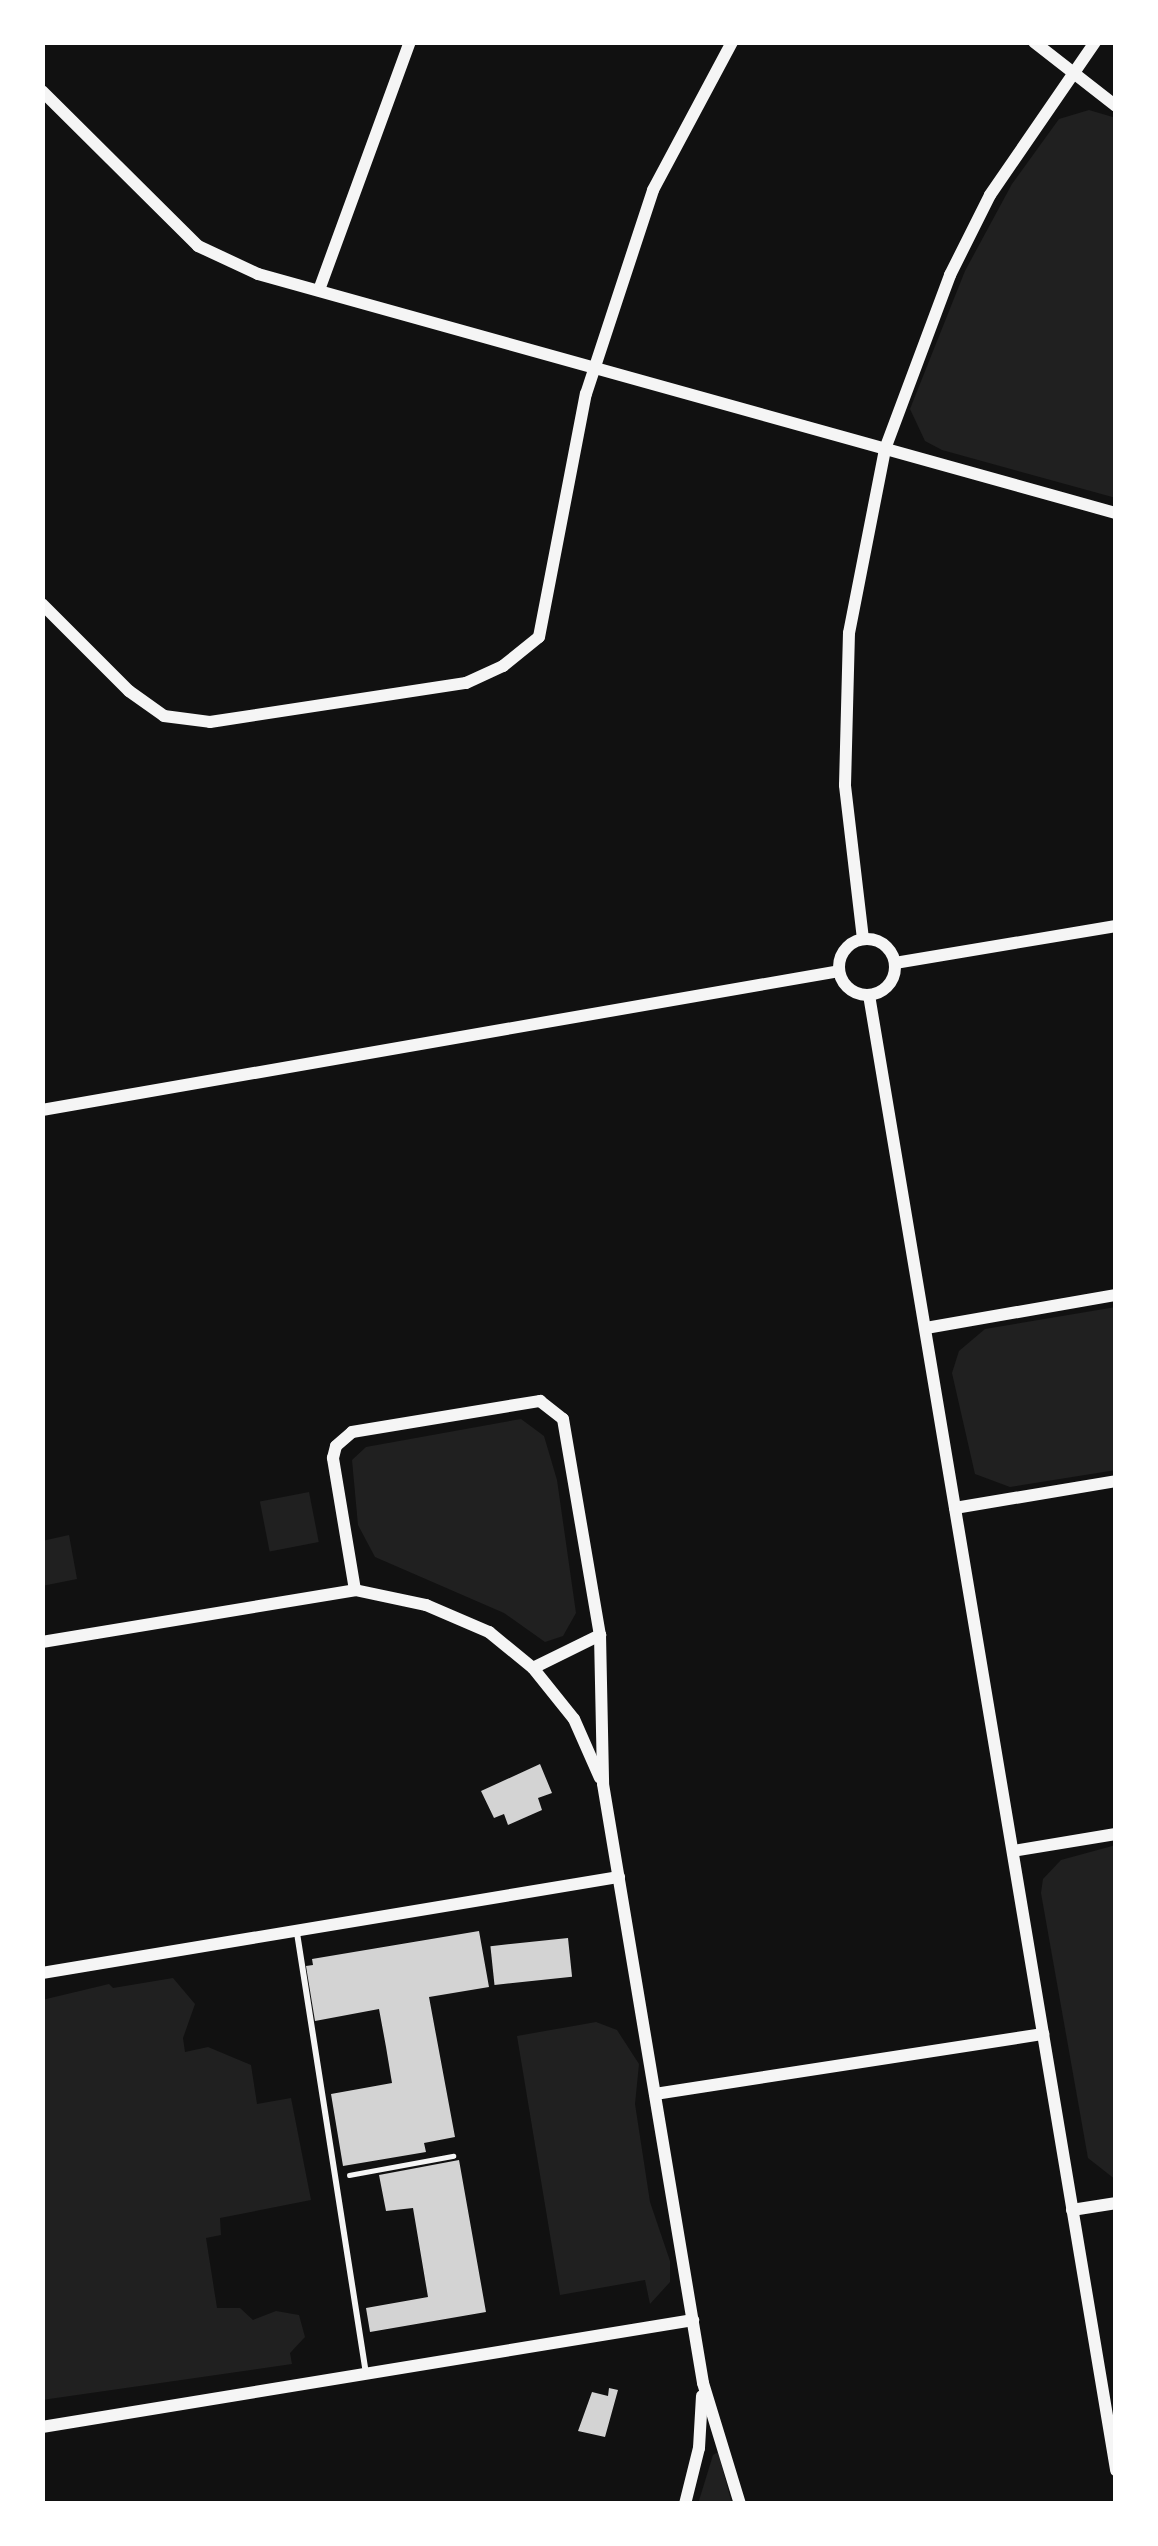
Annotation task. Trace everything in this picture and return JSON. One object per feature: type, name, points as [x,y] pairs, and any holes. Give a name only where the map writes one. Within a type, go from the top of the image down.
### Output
[{"type":"street","points":[[319,290],[410,42]]},
{"type":"street","points":[[42,604],[128,691],[164,716],[210,722],[466,683],[503,666],[538,637],[594,368],[653,190],[732,42]]},
{"type":"street","points":[[1034,42],[1116,106]]},
{"type":"street","points":[[863,939],[845,785],[849,633],[885,449],[950,275],[991,195],[1095,42]]},
{"type":"street","points":[[42,91],[198,246],[259,274],[1116,513]]},
{"type":"street","points":[[896,962],[1116,926]]},
{"type":"street","points":[[839,971],[848,947],[863,939],[880,942],[896,962]]},
{"type":"street","points":[[839,971],[850,990],[869,995],[890,984],[896,962]]},
{"type":"street","points":[[42,1110],[839,971]]},
{"type":"street","points":[[869,995],[1116,2470]]},
{"type":"street","points":[[926,1328],[1116,1295]]},
{"type":"street","points":[[355,1590],[334,1458],[336,1446],[352,1432],[540,1401],[563,1419],[600,1635],[603,1784],[703,2383],[740,2504]]},
{"type":"street","points":[[956,1508],[1116,1481]]},
{"type":"street","points":[[42,1642],[355,1590],[426,1605],[489,1632],[532,1668],[574,1719],[603,1784]]},
{"type":"street","points":[[532,1668],[600,1635]]},
{"type":"street","points":[[1013,1851],[1116,1834]]},
{"type":"street","points":[[42,1973],[619,1877]]},
{"type":"street","points":[[655,2093],[1043,2034]]},
{"type":"street","points":[[1072,2210],[1116,2203]]},
{"type":"street","points":[[42,2427],[693,2320]]},
{"type":"street","points":[[685,2504],[699,2448],[703,2383]]},
{"type":"lane","points":[[296,1930],[365,2374]]},
{"type":"path","points":[[349,2175],[453,2156]]},
{"type":"shaded area","points":[[1089,110],[1116,118],[1116,498],[942,450],[925,441],[910,409],[965,271],[1012,184],[1059,119]]},
{"type":"shaded area","points":[[1116,1307],[1116,1470],[1010,1487],[975,1474],[952,1373],[959,1351],[985,1329]]},
{"type":"shaded area","points":[[521,1419],[544,1436],[557,1480],[576,1613],[563,1636],[545,1642],[504,1613],[375,1557],[358,1525],[352,1460],[366,1447]]},
{"type":"shaded area","points":[[309,1492],[319,1542],[270,1552],[260,1502]]},
{"type":"shaded area","points":[[69,1535],[77,1579],[42,1586],[42,1541]]},
{"type":"shaded area","points":[[1116,1845],[1116,2180],[1088,2158],[1041,1893],[1043,1879],[1061,1860]]},
{"type":"shaded area","points":[[173,1978],[195,2004],[183,2038],[185,2052],[208,2047],[251,2065],[257,2104],[291,2098],[311,2200],[220,2218],[221,2235],[206,2238],[217,2308],[240,2308],[253,2320],[276,2311],[299,2315],[305,2337],[290,2353],[292,2364],[42,2400],[42,2000],[109,1984],[113,1988]]},
{"type":"shaded area","points":[[596,2022],[617,2030],[639,2064],[635,2104],[650,2202],[670,2261],[670,2282],[650,2304],[645,2280],[560,2295],[517,2036]]},
{"type":"shaded area","points":[[718,2452],[732,2504],[698,2504],[713,2455]]},
{"type":"building","points":[[540,1764],[552,1793],[538,1798],[542,1810],[508,1825],[504,1814],[494,1818],[481,1791]]},
{"type":"building","points":[[479,1931],[489,1987],[429,1997],[455,2137],[424,2143],[426,2152],[343,2166],[331,2094],[392,2083],[379,2009],[315,2021],[306,1966],[313,1965],[312,1959]]},
{"type":"building","points":[[568,1938],[572,1977],[495,1985],[490,1946]]},
{"type":"building","points":[[459,2160],[486,2312],[370,2332],[366,2308],[428,2297],[413,2208],[386,2211],[379,2175]]},
{"type":"building","points":[[609,2388],[618,2390],[605,2437],[578,2431],[592,2392],[608,2396]]}]
